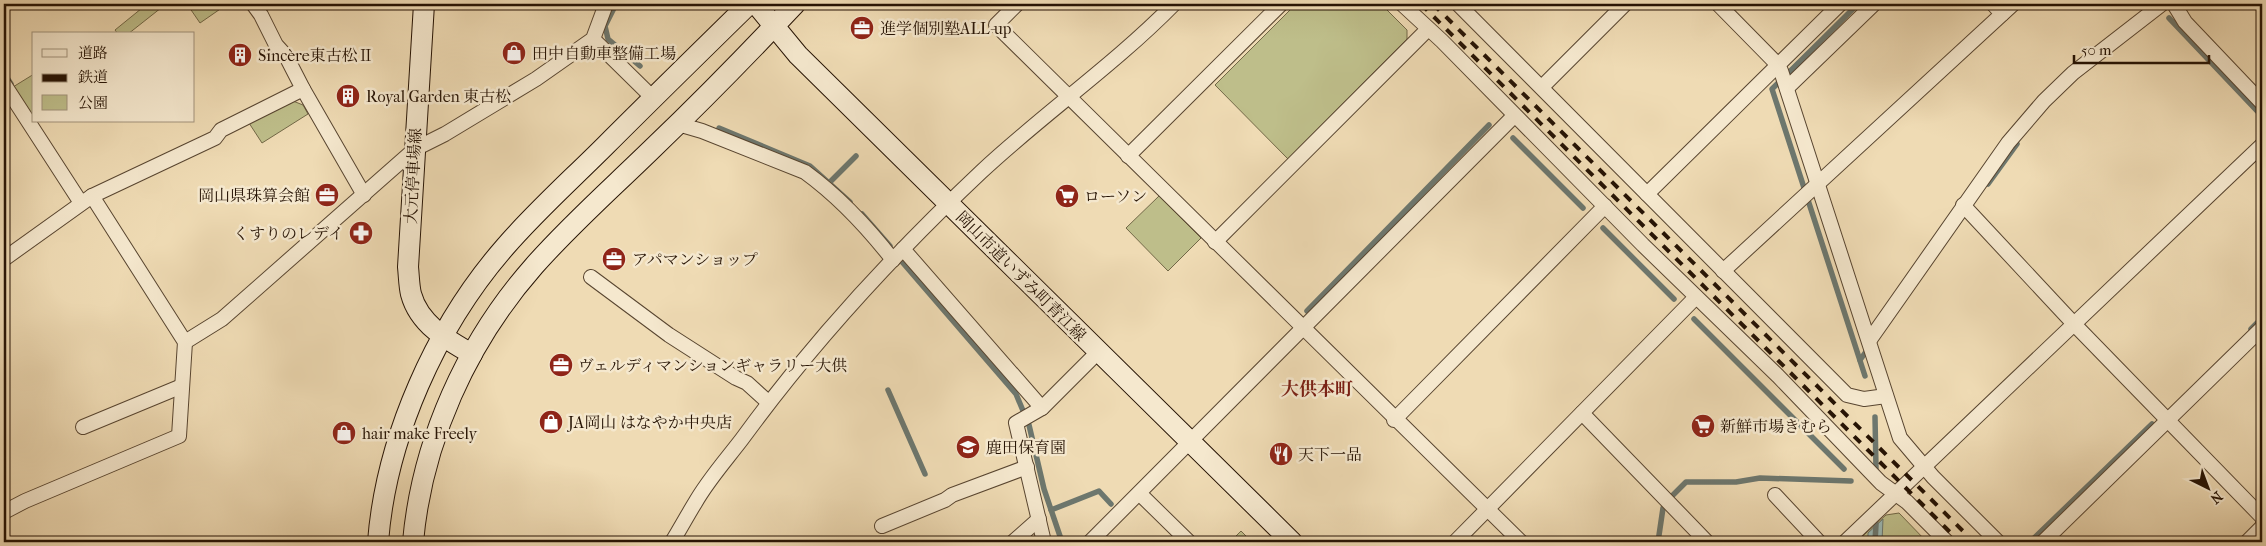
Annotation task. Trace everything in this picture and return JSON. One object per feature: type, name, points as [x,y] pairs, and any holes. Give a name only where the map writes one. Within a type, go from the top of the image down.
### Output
[{"type":"street","points":[[253,4],[261,15],[276,45],[286,56],[364,195]]},
{"type":"street","name":"大元停車場線","points":[[424,4],[408,267],[412,295],[422,316],[442,337],[472,354]]},
{"type":"street","points":[[185,342],[222,319],[264,280],[415,149],[445,134],[536,79],[593,38],[606,4]]},
{"type":"street","points":[[413,542],[428,462],[448,400],[472,354],[500,309],[533,266],[678,124],[795,4]]},
{"type":"street","points":[[1017,4],[996,26],[1520,542]]},
{"type":"street","points":[[676,540],[695,502],[768,402],[801,361],[898,255],[948,204],[1010,146],[1070,98],[1152,27],[1174,4]]},
{"type":"street","points":[[1128,156],[1281,4]]},
{"type":"street","points":[[1402,4],[1442,41],[1514,116],[1778,376],[1881,483],[1907,502],[1947,542]]},
{"type":"street","points":[[1458,4],[1847,395],[1864,400],[1886,396]]},
{"type":"street","points":[[1542,87],[1625,4]]},
{"type":"street","points":[[1718,4],[1780,68],[1814,186],[1869,341],[1900,438],[1924,467],[1998,542]]},
{"type":"street","points":[[1647,194],[1780,68],[1840,4]]},
{"type":"street","points":[[1786,86],[1874,4]]},
{"type":"street","points":[[1723,271],[1998,9],[2013,4]]},
{"type":"street","points":[[1869,341],[2008,143],[2054,89],[2162,4]]},
{"type":"street","points":[[2178,5],[2185,22],[2262,104]]},
{"type":"street","points":[[378,542],[379,526],[393,460],[416,388],[442,337],[472,291],[504,248],[743,6]]},
{"type":"street","name":"岡山市道いずみ町青江線","points":[[743,6],[798,55],[1292,542]]},
{"type":"street","points":[[1215,242],[1428,29]]},
{"type":"street","points":[[593,38],[653,98]]},
{"type":"street","points":[[4,84],[185,342],[179,436],[24,500],[4,512]]},
{"type":"street","points":[[4,259],[86,200],[215,138],[221,130],[303,89]]},
{"type":"street","points":[[1090,542],[1140,494],[1190,441],[1514,116]]},
{"type":"street","points":[[678,124],[702,131],[805,172],[818,182],[878,241],[898,255],[1031,414]]},
{"type":"street","points":[[1845,542],[2262,145]]},
{"type":"street","points":[[1963,205],[2074,324],[2262,517]]},
{"type":"street","points":[[1394,420],[1605,206]]},
{"type":"street","points":[[591,277],[670,334],[736,378],[747,383],[768,402]]},
{"type":"street","points":[[1455,542],[1696,297]]},
{"type":"street","points":[[2043,542],[2262,328]]},
{"type":"street","points":[[1044,542],[1016,423],[1031,414],[1098,352]]},
{"type":"street","points":[[83,427],[182,386]]},
{"type":"street","points":[[1582,413],[1706,542]]},
{"type":"street","points":[[882,526],[945,500],[952,495],[1027,467]]},
{"type":"street","points":[[1140,494],[1189,542]]},
{"type":"street","points":[[1775,495],[1820,542]]},
{"type":"street","points":[[1013,542],[1039,520]]},
{"type":"street","points":[[2247,542],[2262,527]]},
{"type":"green space","points":[[147,4],[166,4],[131,32],[116,32],[115,30]]},
{"type":"green space","points":[[187,4],[225,4],[226,5],[200,23]]},
{"type":"green space","points":[[1296,4],[1381,4],[1407,30],[1407,39],[1288,159],[1215,85]]},
{"type":"green space","points":[[32,75],[32,117],[13,87]]},
{"type":"green space","points":[[293,101],[303,105],[308,114],[262,143],[249,123]]},
{"type":"green space","points":[[1159,196],[1201,238],[1168,271],[1126,228]]},
{"type":"green space","points":[[1899,513],[1927,542],[1856,542],[1886,515]]},
{"type":"green space","points":[[1241,531],[1252,542],[1230,542]]},
{"type":"water","points":[[1883,519],[1882,542],[1868,542],[1868,533]]},
{"type":"waterway","points":[[616,4],[605,26],[608,39],[640,66]]},
{"type":"waterway","points":[[1858,4],[1772,89],[1865,376]]},
{"type":"waterway","points":[[2169,18],[2262,116]]},
{"type":"waterway","points":[[4,73],[11,84]]},
{"type":"waterway","points":[[1307,311],[1489,125]]},
{"type":"waterway","points":[[719,128],[810,166],[850,202]]},
{"type":"waterway","points":[[1513,138],[1583,208]]},
{"type":"waterway","points":[[1988,184],[2017,144]]},
{"type":"waterway","points":[[830,182],[856,156]]},
{"type":"waterway","points":[[862,214],[890,246]]},
{"type":"waterway","points":[[1603,228],[1674,299]]},
{"type":"waterway","points":[[897,256],[1016,394],[1029,425],[1044,489],[1062,542]]},
{"type":"waterway","points":[[2251,329],[2262,318]]},
{"type":"waterway","points":[[1694,319],[1844,469]]},
{"type":"waterway","points":[[1860,360],[1865,353]]},
{"type":"waterway","points":[[888,390],[925,474]]},
{"type":"waterway","points":[[1875,417],[1876,469]]},
{"type":"waterway","points":[[2030,542],[2152,424]]},
{"type":"waterway","points":[[1672,496],[1686,482],[1736,482],[1760,478],[1851,481]]},
{"type":"waterway","points":[[1051,510],[1099,491],[1111,504]]},
{"type":"waterway","points":[[1658,542],[1663,508]]},
{"type":"waterway","points":[[1875,542],[1876,524]]},
{"type":"railway","points":[[1421,4],[1960,542]]},
{"type":"railway","points":[[1433,4],[1974,542]]},
{"type":"place","name":"進学個別塾ALL-up","points":[[862,28]]},
{"type":"place","name":"田中自動車整備工場","points":[[514,53]]},
{"type":"place","name":"Sincère東古松Ⅱ","points":[[240,55]]},
{"type":"place","name":"Royal Garden 東古松","points":[[348,96]]},
{"type":"place","name":"岡山県珠算会館","points":[[327,195]]},
{"type":"place","name":"ローソン","points":[[1067,196]]},
{"type":"place","name":"くすりのレデイ","points":[[361,233]]},
{"type":"place","name":"アパマンショップ","points":[[614,259]]},
{"type":"place","name":"ヴェルディマンションギャラリー大供","points":[[561,365]]},
{"type":"place","name":"JA岡山 はなやか中央店","points":[[551,422]]},
{"type":"place","name":"新鮮市場きむら","points":[[1703,426]]},
{"type":"place","name":"hair make Freely","points":[[344,433]]},
{"type":"place","name":"鹿田保育園","points":[[968,447]]},
{"type":"place","name":"天下一品","points":[[1281,454]]},
{"type":"district","name":"大供本町","points":[[1317,389]]}]
